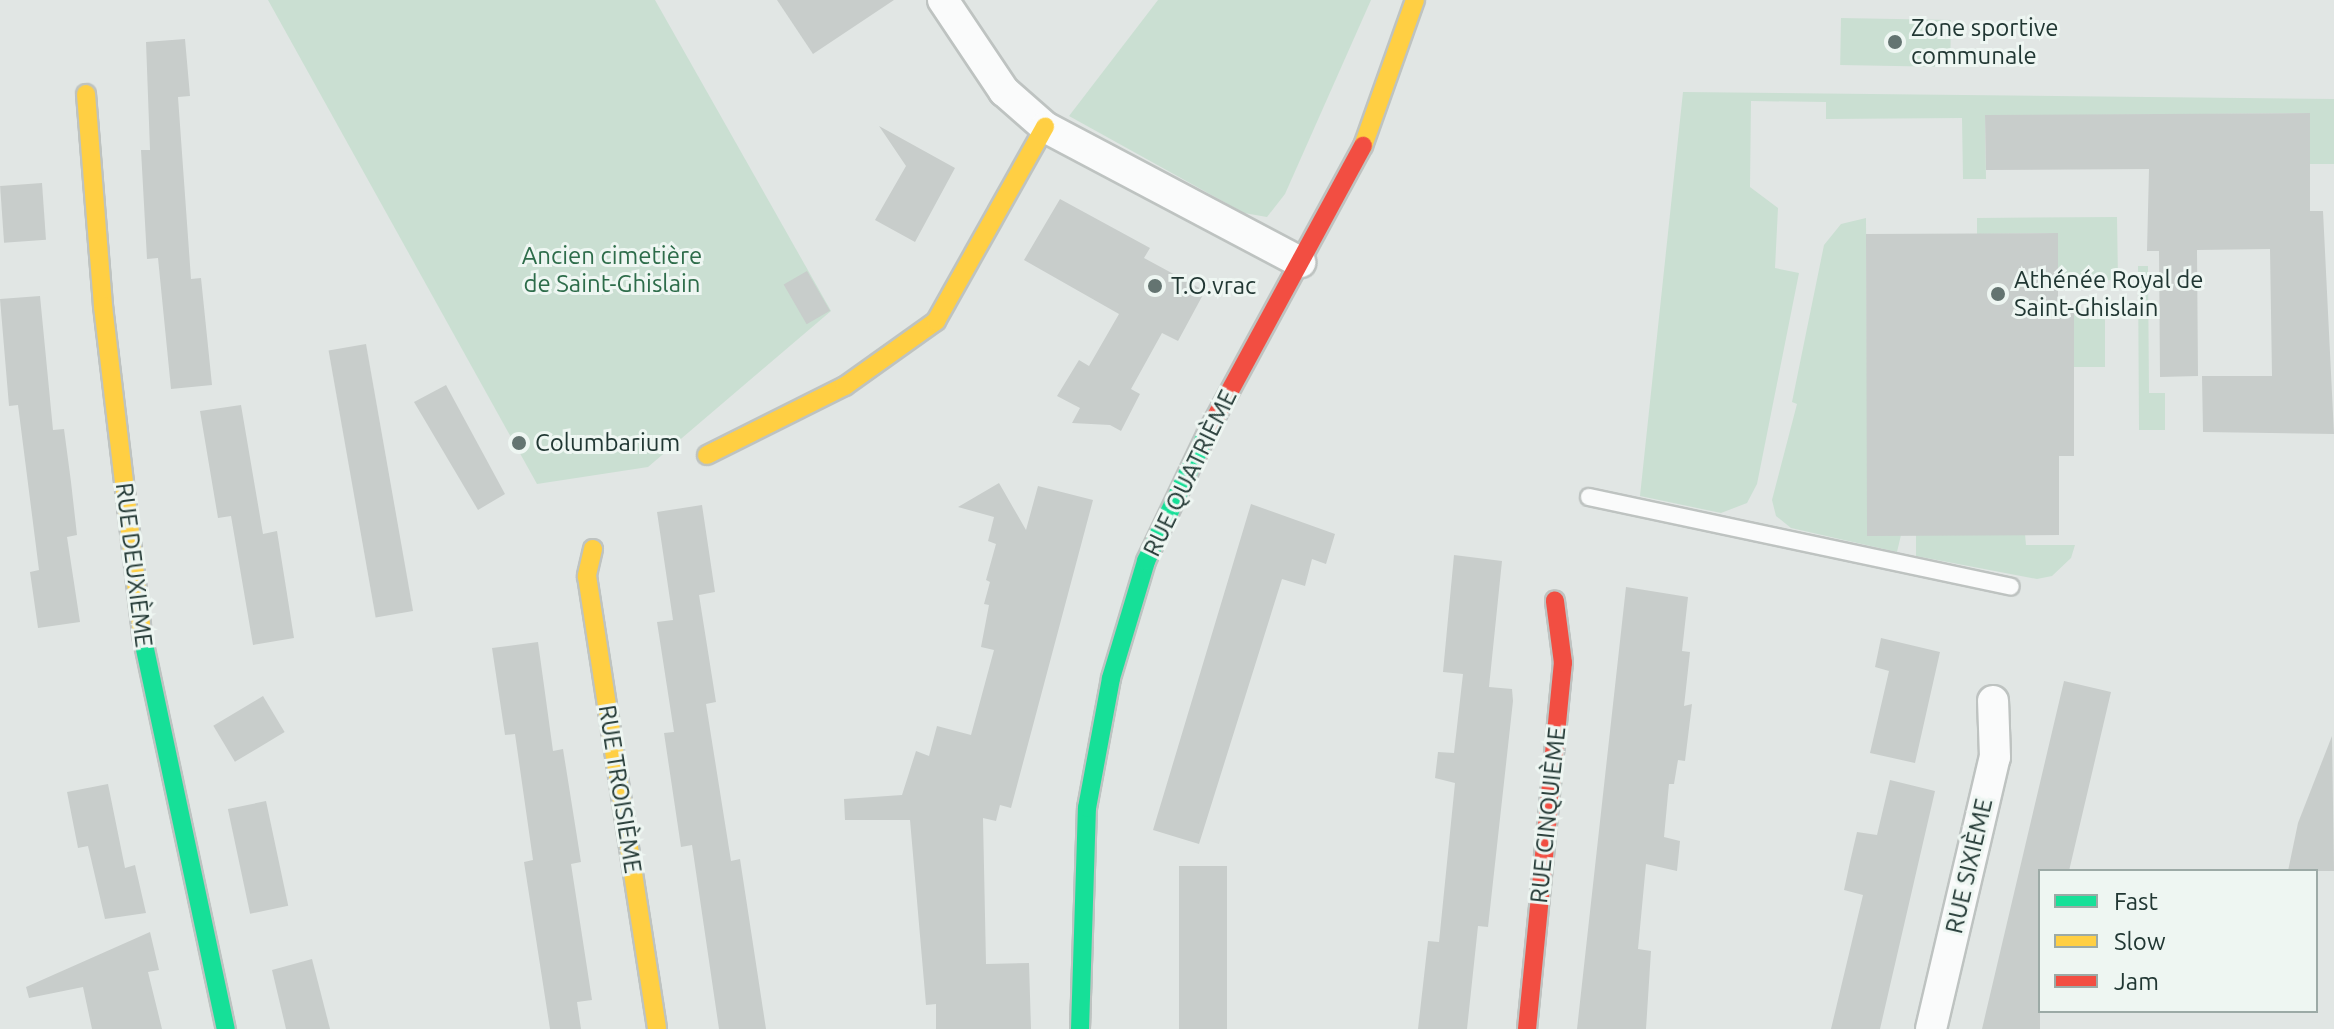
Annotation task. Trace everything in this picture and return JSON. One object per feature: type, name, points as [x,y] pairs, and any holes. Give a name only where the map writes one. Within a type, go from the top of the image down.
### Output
[{"type":"street","points":[[943,0],[1004,91],[1045,127],[1300,262]]},
{"type":"street","name":"RUE QUATRIÈME","points":[[1080,1029],[1087,808],[1111,678],[1146,561],[1186,472],[1365,143],[1415,0]]},
{"type":"street","name":"RUE DEUXIÈME","points":[[86,94],[103,306],[143,642],[226,1029]]},
{"type":"street","points":[[707,455],[845,386],[936,321],[1045,127]]},
{"type":"street","name":"RUE TROISIÈME","points":[[593,549],[587,576],[657,1029]]},
{"type":"street","name":"RUE CINQUIÈME","points":[[1527,1029],[1563,663],[1555,601]]},
{"type":"street","name":"RUE SIXIÈME","points":[[1931,1029],[1995,757],[1993,701]]},
{"type":"lane","points":[[1589,497],[2011,587]]},
{"type":"green space","name":"Ancien cimetière de Saint-Ghislain","points":[[268,0],[655,0],[831,311],[648,467],[537,484]]},
{"type":"green space","points":[[1158,0],[1371,0],[1285,194],[1267,217],[1244,213],[1069,116]]},
{"type":"green space","name":"Zone sportive communale","points":[[1841,18],[1951,20],[1950,67],[1840,65]]},
{"type":"green space","points":[[1683,92],[2334,99],[2334,164],[2310,164],[2310,113],[1985,116],[1986,179],[1963,179],[1962,118],[1826,119],[1826,102],[1751,101],[1750,187],[1778,208],[1775,268],[1799,273],[1757,484],[1747,503],[1721,513],[1640,496]]},
{"type":"green space","points":[[2117,217],[2118,280],[2058,281],[2058,233],[1977,234],[1977,218]]},
{"type":"green space","points":[[1866,218],[1868,535],[1901,535],[1897,552],[1791,528],[1776,516],[1772,500],[1797,404],[1792,402],[1824,245],[1841,224]]},
{"type":"green space","points":[[2138,266],[2148,266],[2149,393],[2165,393],[2165,430],[2139,430]]},
{"type":"green space","points":[[2074,312],[2105,312],[2105,367],[2074,367]]},
{"type":"green space","points":[[2025,534],[2026,545],[2075,545],[2071,558],[2052,576],[2037,579],[1916,556],[1916,535]]},
{"type":"building","points":[[777,0],[894,0],[813,54]]},
{"type":"building","points":[[185,39],[190,96],[178,97],[191,279],[201,278],[212,385],[171,389],[158,258],[147,259],[141,150],[150,150],[146,42]]},
{"type":"building","points":[[2310,113],[2310,211],[2323,211],[2334,434],[2203,432],[2202,376],[2272,376],[2270,249],[2197,250],[2198,376],[2160,377],[2159,251],[2147,251],[2149,169],[1986,170],[1985,115]]},
{"type":"building","points":[[879,126],[955,168],[915,242],[875,220],[906,166]]},
{"type":"building","points":[[42,183],[46,240],[4,243],[0,186]]},
{"type":"building","points":[[1060,199],[1150,248],[1144,258],[1205,291],[1178,341],[1162,333],[1131,389],[1140,394],[1121,431],[1110,425],[1072,423],[1080,408],[1057,396],[1079,360],[1089,366],[1119,314],[1024,260]]},
{"type":"building","points":[[2058,233],[2058,312],[2074,311],[2074,456],[2059,456],[2059,535],[1867,536],[1866,234]]},
{"type":"building","points":[[807,271],[830,311],[807,324],[784,284]]},
{"type":"building","points":[[40,296],[53,430],[64,429],[71,482],[77,535],[67,537],[80,622],[38,628],[30,572],[39,570],[18,405],[9,406],[0,299]]},
{"type":"building","points":[[366,344],[413,611],[376,617],[329,351]]},
{"type":"building","points":[[446,385],[505,494],[478,510],[414,402]]},
{"type":"building","points":[[241,405],[263,534],[277,531],[294,638],[253,645],[231,516],[218,518],[200,411]]},
{"type":"building","points":[[999,483],[1026,530],[1038,486],[1093,500],[1011,808],[1000,805],[996,821],[983,818],[986,964],[1029,963],[1031,1029],[936,1029],[936,1004],[926,1005],[910,820],[845,820],[844,799],[902,795],[916,751],[929,756],[937,726],[971,735],[994,650],[981,647],[989,605],[984,604],[990,582],[986,580],[996,544],[988,541],[994,517],[958,507]]},
{"type":"building","points":[[1251,504],[1335,534],[1326,564],[1312,559],[1305,586],[1282,579],[1199,844],[1153,830]]},
{"type":"building","points":[[702,505],[715,592],[699,595],[716,702],[706,704],[731,861],[740,859],[766,1029],[719,1029],[692,845],[681,847],[664,733],[674,732],[657,622],[673,620],[657,512]]},
{"type":"building","points":[[1454,555],[1502,561],[1489,687],[1512,689],[1513,701],[1488,927],[1478,926],[1467,1029],[1418,1029],[1428,941],[1439,942],[1455,783],[1435,778],[1438,752],[1454,753],[1463,674],[1443,672]]},
{"type":"building","points":[[1626,587],[1688,597],[1682,651],[1690,652],[1684,706],[1692,704],[1685,761],[1678,760],[1674,784],[1669,784],[1664,837],[1680,841],[1677,871],[1646,864],[1638,949],[1651,951],[1646,1029],[1577,1029]]},
{"type":"building","points":[[1881,638],[1940,652],[1915,763],[1870,753],[1889,671],[1875,667]]},
{"type":"building","points":[[538,642],[553,751],[563,749],[581,862],[571,864],[592,1000],[577,1002],[581,1029],[550,1029],[524,862],[533,860],[515,734],[505,735],[492,648]]},
{"type":"building","points":[[2064,681],[2111,692],[2069,869],[2038,869],[2040,1029],[1982,1029]]},
{"type":"building","points":[[263,696],[285,732],[235,762],[213,726]]},
{"type":"building","points":[[2332,736],[2334,871],[2288,869],[2298,823]]},
{"type":"building","points":[[1890,780],[1935,791],[1880,1029],[1831,1029],[1863,895],[1844,890],[1857,832],[1877,835]]},
{"type":"building","points":[[108,784],[125,868],[135,865],[146,913],[105,919],[88,846],[78,848],[67,792]]},
{"type":"building","points":[[266,801],[288,906],[250,914],[228,809]]},
{"type":"building","points":[[1179,866],[1227,866],[1227,1029],[1179,1029]]},
{"type":"building","points":[[150,932],[159,970],[148,972],[162,1029],[92,1029],[83,987],[29,998],[26,987]]},
{"type":"building","points":[[312,959],[330,1029],[286,1029],[272,970]]},
{"type":"traffic: fast","points":[[1080,1029],[1087,808],[1111,678],[1146,561],[1207,433]]},
{"type":"traffic: fast","points":[[142,635],[226,1029]]},
{"type":"traffic: slow","points":[[1363,146],[1415,0]]},
{"type":"traffic: slow","points":[[86,94],[103,306],[142,635]]},
{"type":"traffic: slow","points":[[707,455],[845,386],[936,321],[1045,127]]},
{"type":"traffic: slow","points":[[593,549],[587,576],[657,1029]]},
{"type":"traffic: jam","points":[[1207,433],[1363,146]]},
{"type":"traffic: jam","points":[[1527,1029],[1563,663],[1555,601]]},
{"type":"place","name":"Zone sportive communale","points":[[1895,42]]},
{"type":"place","name":"T.O.vrac","points":[[1155,286]]},
{"type":"place","name":"Athénée Royal de Saint-Ghislain","points":[[1998,294]]},
{"type":"place","name":"Columbarium","points":[[519,443]]}]
